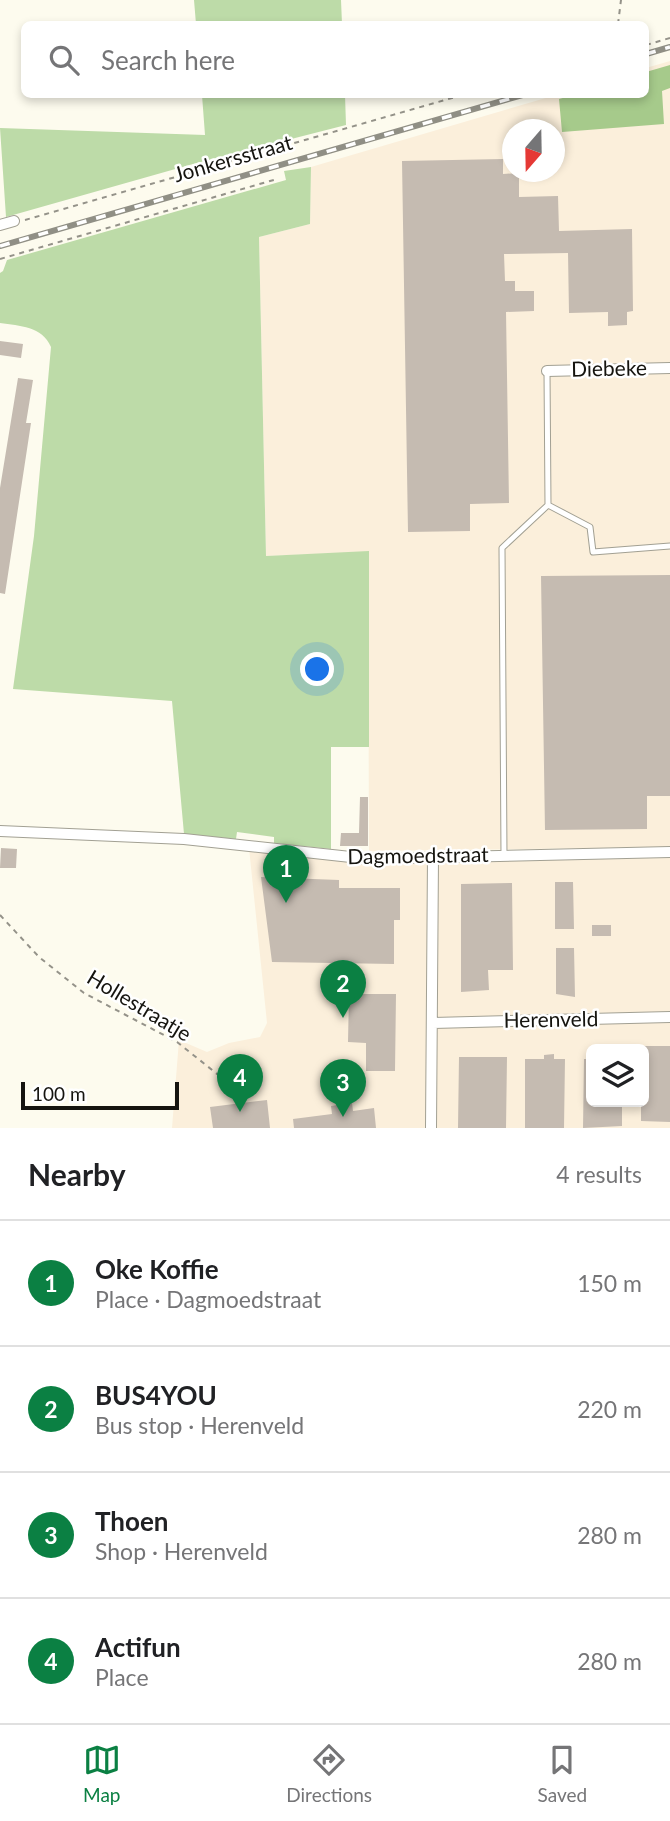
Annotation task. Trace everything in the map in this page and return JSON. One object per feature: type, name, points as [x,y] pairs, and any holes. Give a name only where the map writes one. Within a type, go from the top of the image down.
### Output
[{"type":"street","points":[[0,225],[14,220]]},
{"type":"street","name":"Diebeke","points":[[547,371],[670,368]]},
{"type":"street","name":"Dagmoedstraat","points":[[0,831],[184,839],[369,859],[670,852]]},
{"type":"street","points":[[431,1128],[433,856]]},
{"type":"street","name":"Herenveld","points":[[433,1023],[670,1017]]},
{"type":"lane","points":[[504,855],[502,548],[548,505],[547,371]]},
{"type":"lane","points":[[548,505],[590,527],[593,552],[670,546]]},
{"type":"path","points":[[618,21],[621,0]]},
{"type":"path","points":[[649,44],[670,38]]},
{"type":"path","name":"Jonkersstraat","points":[[14,220],[21,221],[452,98]]},
{"type":"path","points":[[2,258],[277,179]]},
{"type":"path","name":"Hollestraatje","points":[[0,915],[39,957],[84,993],[177,1042],[236,1089]]},
{"type":"shaded area","points":[[670,61],[670,847],[369,851],[368,552],[266,556],[259,237],[310,224],[311,167],[546,98],[649,98],[649,67]]},
{"type":"shaded area","points":[[249,848],[486,859],[670,858],[670,1128],[172,1128],[179,1040],[207,1052],[229,1043],[260,1037],[267,1023]]},
{"type":"green space","points":[[194,0],[341,0],[342,21],[196,21]]},
{"type":"green space","points":[[670,65],[670,88],[662,91],[664,124],[565,132],[565,119],[561,119],[559,99],[563,98],[649,98],[649,71]]},
{"type":"green space","points":[[202,98],[345,98],[346,125],[193,164],[6,217],[0,128],[205,135]]},
{"type":"green space","points":[[311,167],[310,224],[259,237],[266,556],[369,551],[369,747],[331,747],[331,849],[274,843],[274,837],[237,832],[236,839],[184,834],[172,701],[13,689],[34,536],[51,347],[36,331],[0,323],[0,273],[7,260],[286,180],[284,171]]},
{"type":"building","points":[[502,159],[502,182],[519,182],[519,197],[558,196],[559,231],[632,229],[633,311],[627,312],[627,325],[608,326],[608,312],[569,313],[568,253],[504,254],[505,281],[515,281],[515,291],[534,291],[534,311],[506,312],[509,503],[470,504],[470,531],[408,532],[402,161]]},
{"type":"building","points":[[0,341],[23,344],[21,358],[0,355]]},
{"type":"building","points":[[18,378],[33,380],[26,423],[31,423],[5,594],[0,593],[0,488]]},
{"type":"building","points":[[670,575],[670,796],[647,796],[647,829],[545,830],[541,576]]},
{"type":"building","points":[[360,797],[368,797],[368,846],[340,846],[341,833],[359,833]]},
{"type":"building","points":[[1,848],[17,849],[16,868],[0,868]]},
{"type":"building","points":[[261,877],[339,880],[339,888],[400,888],[400,920],[394,920],[394,964],[272,962]]},
{"type":"building","points":[[555,882],[573,882],[574,929],[555,929]]},
{"type":"building","points":[[512,883],[513,970],[488,970],[489,990],[461,992],[461,884]]},
{"type":"building","points":[[592,925],[611,925],[611,936],[592,936]]},
{"type":"building","points":[[556,948],[574,948],[575,997],[556,994]]},
{"type":"building","points":[[349,994],[396,994],[395,1071],[366,1071],[366,1043],[348,1042]]},
{"type":"building","points":[[649,1046],[670,1046],[670,1122],[641,1121],[641,1107],[649,1107]]},
{"type":"building","points":[[554,1054],[554,1059],[565,1059],[564,1128],[525,1128],[525,1059],[544,1059],[544,1055]]},
{"type":"building","points":[[459,1057],[507,1057],[506,1128],[458,1128]]},
{"type":"building","points":[[586,1059],[586,1107],[622,1107],[622,1126],[583,1128]]},
{"type":"building","points":[[267,1100],[270,1128],[213,1128],[210,1107]]},
{"type":"building","points":[[352,1103],[353,1111],[374,1108],[376,1128],[294,1128],[293,1119],[332,1114],[331,1106]]},
{"type":"railway","points":[[649,53],[670,47]]},
{"type":"railway","points":[[0,246],[512,98]]},
{"type":"place","name":"Oke Koffie","points":[[286,903]]},
{"type":"place","name":"BUS4YOU","points":[[343,1018]]},
{"type":"place","name":"Actifun","points":[[240,1112]]},
{"type":"place","name":"Thoen","points":[[343,1117]]}]
